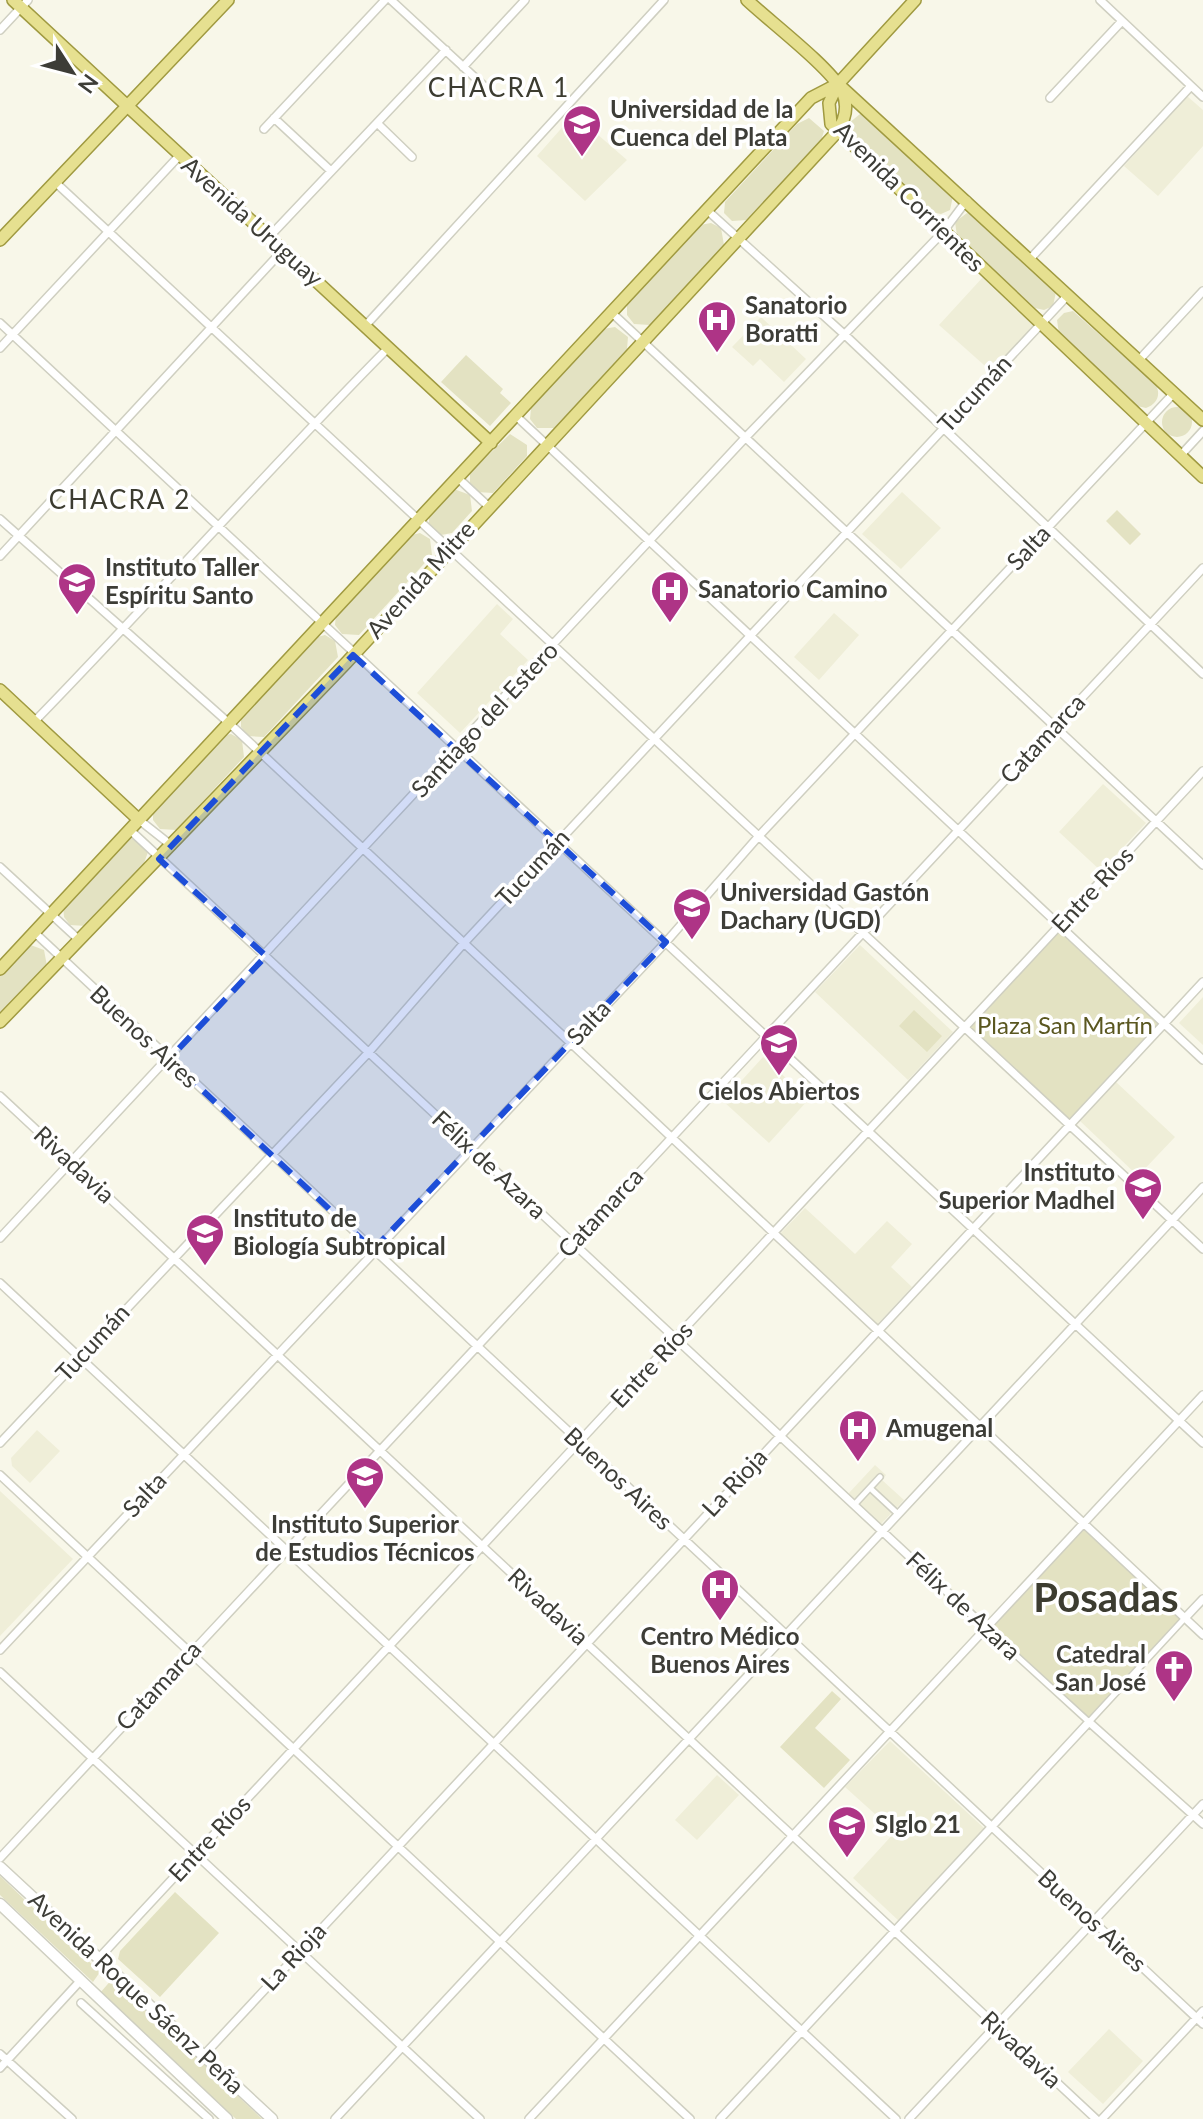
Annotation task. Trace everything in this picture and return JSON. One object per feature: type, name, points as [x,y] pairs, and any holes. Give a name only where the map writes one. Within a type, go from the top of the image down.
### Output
[{"type":"main road","points":[[747,0],[838,84],[915,0]]},
{"type":"main road","points":[[1,238],[225,1]]},
{"type":"main road","name":"Avenida Uruguay","points":[[21,2],[179,156],[491,443]]},
{"type":"main road","name":"Avenida Mitre","points":[[0,969],[811,98],[838,84]]},
{"type":"main road","name":"Avenida Corrientes","points":[[1203,420],[838,84],[828,113],[837,132],[1203,477]]},
{"type":"main road","name":"Avenida Mitre","points":[[0,1022],[353,655],[837,132]]},
{"type":"main road","points":[[0,690],[138,819]]},
{"type":"main road","name":"Avenida Roque Sáenz Peña","points":[[0,1867],[272,2119]]},
{"type":"main road","name":"Avenida Roque Sáenz Peña","points":[[0,1904],[227,2119]]},
{"type":"street","points":[[264,129],[388,0],[483,85]]},
{"type":"street","points":[[463,67],[525,0]]},
{"type":"street","points":[[366,325],[664,0]]},
{"type":"street","points":[[1103,1],[1203,97]]},
{"type":"street","points":[[0,30],[21,2]]},
{"type":"street","points":[[1050,98],[1122,21]]},
{"type":"street","points":[[269,237],[446,50]]},
{"type":"street","points":[[1030,259],[1191,86]]},
{"type":"street","points":[[274,118],[331,171]]},
{"type":"street","points":[[377,123],[412,157]]},
{"type":"street","points":[[0,348],[179,156]]},
{"type":"street","points":[[55,182],[447,550],[654,738],[1203,1249]]},
{"type":"street","name":"Santiago del Estero","points":[[0,1238],[459,749],[745,438],[943,232],[967,200]]},
{"type":"street","points":[[707,210],[845,335],[1203,674]]},
{"type":"street","points":[[0,556],[283,250]]},
{"type":"street","points":[[1139,360],[1203,291]]},
{"type":"street","name":"Tucumán","points":[[0,1443],[369,1052],[464,943],[1068,295]]},
{"type":"street","points":[[611,312],[1203,865]]},
{"type":"street","points":[[0,323],[353,655],[459,749],[1203,1443]]},
{"type":"street","points":[[34,722],[124,632],[313,423],[389,347]]},
{"type":"street","name":"Salta","points":[[0,1650],[666,942],[758,837],[1174,393]]},
{"type":"street","points":[[516,416],[1203,1060]]},
{"type":"street","points":[[1180,456],[1203,431]]},
{"type":"street","points":[[458,478],[488,506]]},
{"type":"street","points":[[0,519],[230,724],[569,1045],[1203,1635]]},
{"type":"street","name":"Catamarca","points":[[0,1858],[1203,568]]},
{"type":"street","name":"Entre Ríos","points":[[99,1958],[870,1133],[1203,771]]},
{"type":"street","points":[[138,819],[172,846]]},
{"type":"street","name":"Félix de Azara","points":[[129,829],[986,1628],[1203,1824]]},
{"type":"street","points":[[0,867],[78,939]]},
{"type":"street","name":"Buenos Aires","points":[[34,932],[1200,2021]]},
{"type":"street","name":"La Rioja","points":[[203,2056],[1203,982]]},
{"type":"street","name":"Rivadavia","points":[[0,1096],[1096,2119]]},
{"type":"street","points":[[335,2119],[1203,1187]]},
{"type":"street","points":[[0,1283],[896,2119]]},
{"type":"street","points":[[529,2119],[1203,1395]]},
{"type":"street","points":[[0,1475],[690,2119]]},
{"type":"street","points":[[854,1505],[880,1477]]},
{"type":"street","points":[[870,1488],[898,1514]]},
{"type":"street","points":[[720,2119],[1203,1599]]},
{"type":"street","points":[[0,1672],[480,2119]]},
{"type":"street","points":[[909,2119],[1203,1804]]},
{"type":"street","points":[[0,2068],[81,1980]]},
{"type":"street","name":"Avenida Roque Sáenz Peña","points":[[81,2003],[209,2119]]},
{"type":"street","points":[[1102,2119],[1200,2021],[1203,2011]]},
{"type":"street","points":[[0,2054],[72,2119]]},
{"type":"highlighted area","points":[[353,655],[666,942],[373,1250],[169,1059],[266,956],[159,859]]},
{"type":"shaded area","points":[[1187,96],[1203,110],[1203,146],[1158,196],[1124,166]]},
{"type":"shaded area","name":"Universidad de la Cuenca del Plata","points":[[574,114],[627,160],[585,201],[537,156]]},
{"type":"shaded area","points":[[983,277],[1036,325],[993,373],[939,325]]},
{"type":"shaded area","points":[[761,317],[806,359],[784,382],[760,359],[753,366],[732,347]]},
{"type":"shaded area","points":[[902,492],[941,528],[901,569],[862,534]]},
{"type":"shaded area","points":[[497,604],[513,619],[500,634],[528,660],[460,733],[417,693]]},
{"type":"shaded area","points":[[834,613],[859,635],[819,680],[794,657]]},
{"type":"shaded area","points":[[1103,784],[1146,823],[1101,871],[1059,832]]},
{"type":"shaded area","points":[[860,945],[953,1032],[908,1080],[815,992]]},
{"type":"shaded area","points":[[1203,997],[1203,1045],[1179,1023]]},
{"type":"shaded area","points":[[763,1057],[809,1099],[769,1143],[723,1101]]},
{"type":"shaded area","points":[[1116,1082],[1175,1137],[1138,1176],[1080,1121]]},
{"type":"shaded area","points":[[805,1208],[855,1254],[887,1221],[912,1244],[891,1267],[912,1287],[874,1328],[777,1237]]},
{"type":"shaded area","points":[[37,1430],[60,1451],[30,1483],[12,1466],[11,1458]]},
{"type":"shaded area","points":[[875,1465],[886,1475],[882,1480],[904,1500],[881,1524],[848,1494]]},
{"type":"shaded area","points":[[0,1491],[73,1559],[0,1636]]},
{"type":"shaded area","points":[[890,1741],[985,1829],[899,1921],[853,1878],[895,1832],[845,1787]]},
{"type":"shaded area","points":[[717,1775],[739,1795],[697,1840],[675,1820]]},
{"type":"shaded area","points":[[1109,2029],[1143,2061],[1103,2104],[1068,2072]]},
{"type":"green space","points":[[860,114],[865,114],[953,196],[950,210],[941,214],[931,212],[850,137],[849,123]]},
{"type":"green space","points":[[809,118],[824,131],[820,144],[747,220],[732,221],[724,213],[725,202],[797,124]]},
{"type":"green space","points":[[967,213],[1056,292],[1053,306],[1044,310],[1035,308],[957,236],[955,222]]},
{"type":"green space","points":[[711,223],[721,228],[724,245],[650,325],[634,324],[627,315],[627,304],[700,225]]},
{"type":"green space","points":[[1073,311],[1156,385],[1158,396],[1153,404],[1146,408],[1137,406],[1059,334],[1057,320],[1064,313]]},
{"type":"green space","points":[[615,327],[628,337],[627,349],[554,428],[537,428],[530,419],[531,408],[603,329]]},
{"type":"green space","points":[[466,355],[503,389],[500,393],[511,403],[490,426],[441,382]]},
{"type":"green space","points":[[1177,407],[1183,408],[1191,416],[1191,428],[1183,436],[1177,437],[1171,436],[1163,428],[1162,422],[1163,416],[1171,408]]},
{"type":"green space","points":[[510,434],[527,445],[527,456],[493,493],[477,492],[470,483],[470,473]]},
{"type":"green space","points":[[454,489],[470,495],[472,511],[452,533],[441,535],[429,524],[429,513]]},
{"type":"green space","points":[[1117,510],[1141,534],[1130,545],[1106,521]]},
{"type":"green space","points":[[420,533],[430,539],[432,555],[359,635],[342,634],[335,625],[336,614],[408,536]]},
{"type":"green space","points":[[325,635],[335,641],[338,657],[264,737],[248,736],[241,727],[241,716],[314,638]]},
{"type":"green space","points":[[231,734],[242,740],[244,757],[176,830],[160,829],[153,820],[153,809],[226,735]]},
{"type":"green space","points":[[133,838],[148,852],[143,866],[86,926],[70,925],[64,917],[63,905],[127,839]]},
{"type":"green space","name":"Plaza San Martín","points":[[1061,929],[1161,1024],[1069,1122],[968,1028]]},
{"type":"green space","points":[[28,944],[44,950],[47,966],[0,1017],[0,972]]},
{"type":"green space","points":[[914,1010],[942,1036],[927,1052],[899,1026]]},
{"type":"green space","points":[[1084,1523],[1184,1618],[1089,1721],[987,1628]]},
{"type":"green space","points":[[832,1691],[841,1699],[815,1728],[850,1760],[824,1788],[780,1747]]},
{"type":"green space","points":[[0,1876],[100,1972],[93,1982],[0,1895]]},
{"type":"green space","points":[[175,1892],[219,1933],[160,1997],[118,1959],[120,1951]]},
{"type":"green space","points":[[113,1978],[262,2119],[236,2119],[100,1993]]},
{"type":"place","name":"Universidad de la Cuenca del Plata","points":[[582,158]]},
{"type":"place","name":"Sanatorio Boratti","points":[[717,354]]},
{"type":"place","name":"Instituto Taller Espíritu Santo","points":[[77,616]]},
{"type":"place","name":"Sanatorio Camino","points":[[670,624]]},
{"type":"place","name":"Universidad Gastón Dachary (UGD)","points":[[692,941]]},
{"type":"place","name":"Cielos Abiertos","points":[[779,1077]]},
{"type":"place","name":"Instituto Superior Madhel","points":[[1143,1221]]},
{"type":"place","name":"Instituto de Biología Subtropical","points":[[205,1267]]},
{"type":"place","name":"Amugenal","points":[[858,1463]]},
{"type":"place","name":"Instituto Superior de Estudios Técnicos","points":[[365,1510]]},
{"type":"place","name":"Centro Médico Buenos Aires","points":[[720,1622]]},
{"type":"place","name":"Catedral San José","points":[[1174,1703]]},
{"type":"place","name":"SIglo 21","points":[[847,1859]]},
{"type":"district","name":"CHACRA 1","points":[[499,88]]},
{"type":"district","name":"CHACRA 2","points":[[120,500]]},
{"type":"district","name":"Posadas","points":[[1106,1598]]}]
